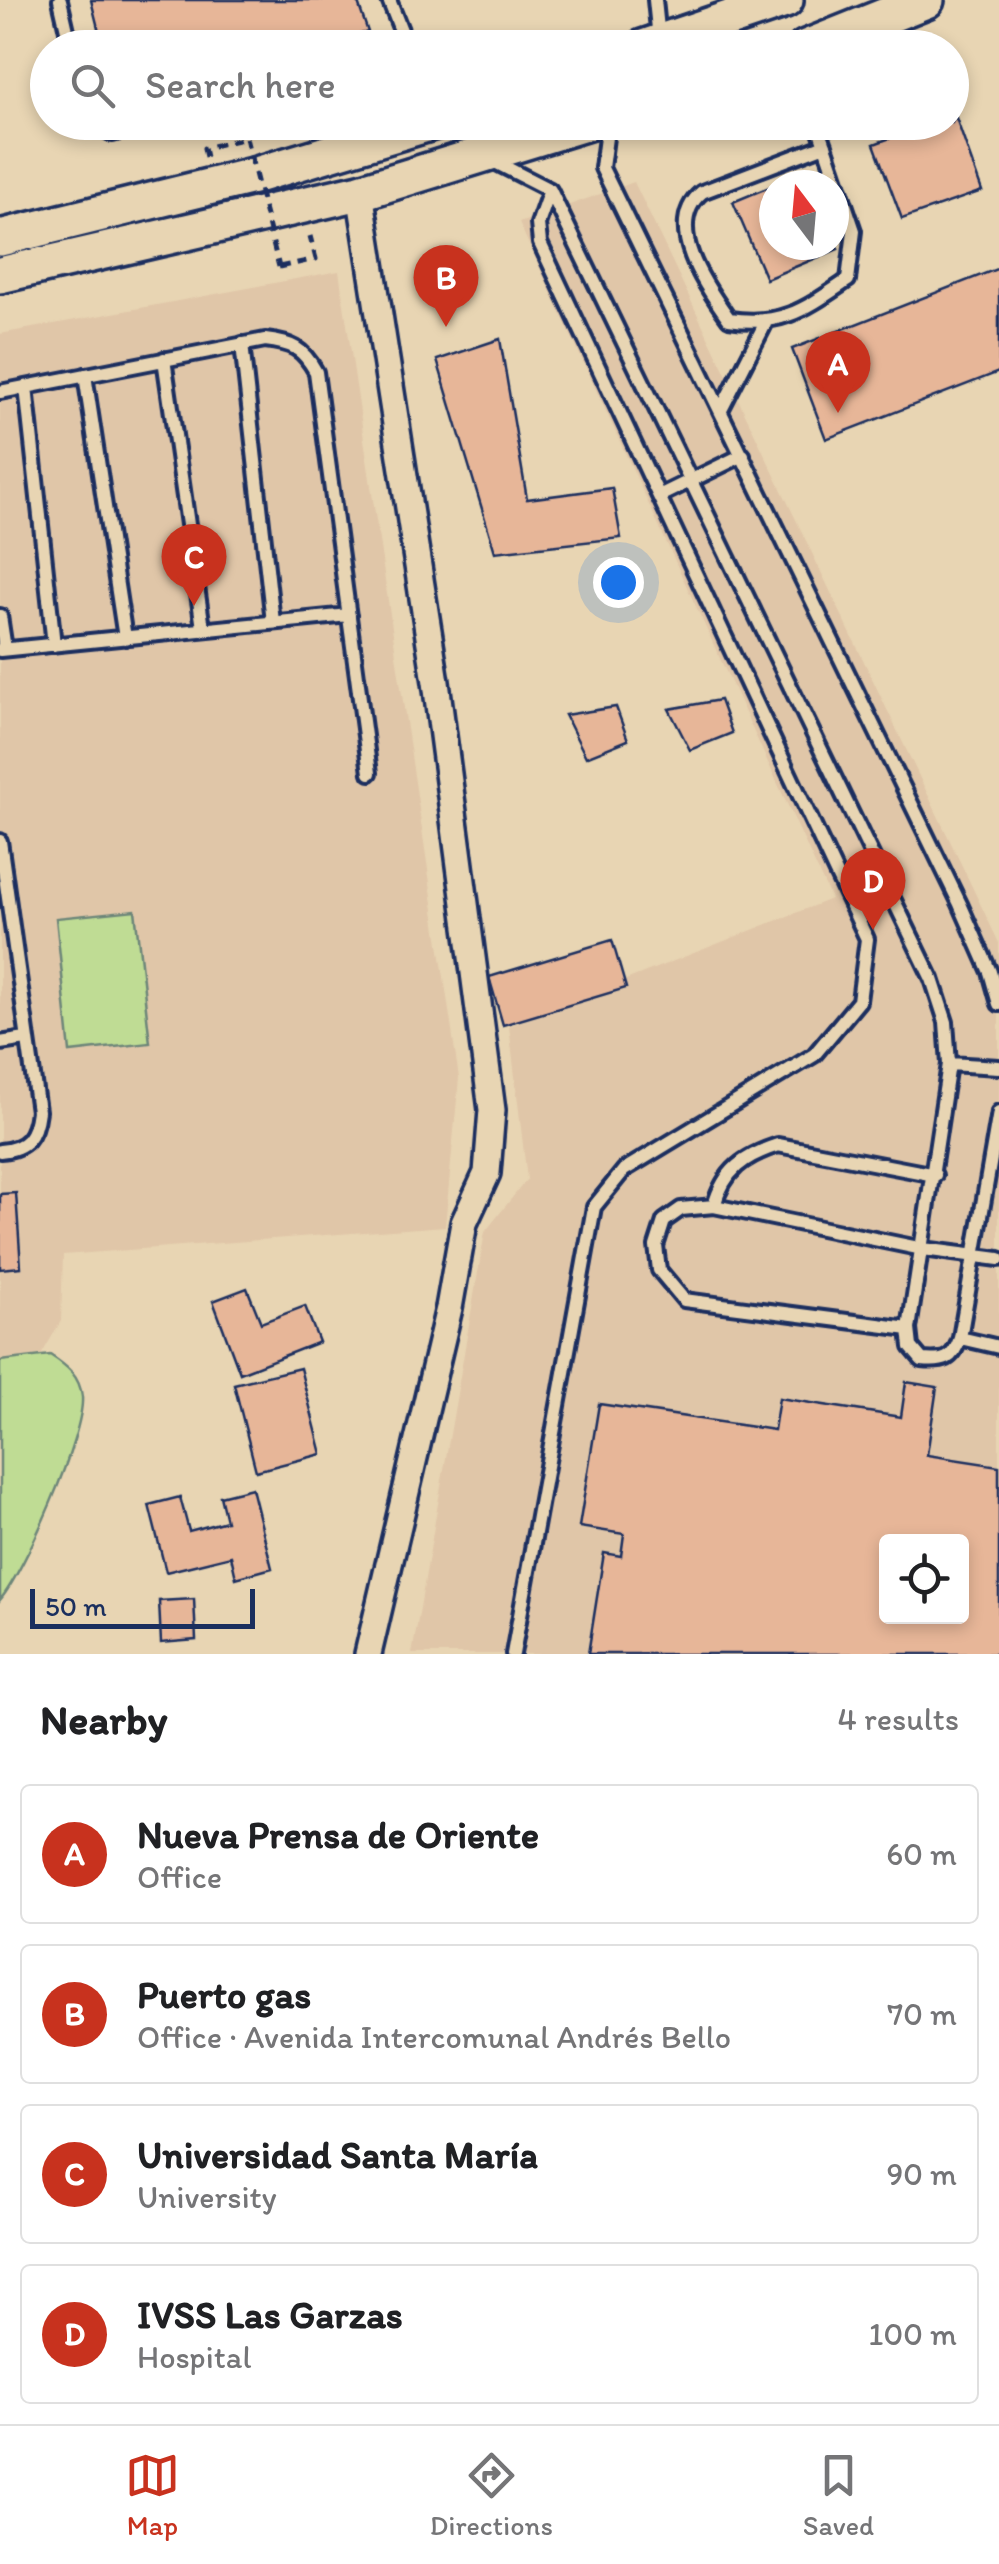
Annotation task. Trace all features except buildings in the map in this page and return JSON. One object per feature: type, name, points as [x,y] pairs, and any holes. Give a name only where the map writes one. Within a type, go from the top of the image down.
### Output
[{"type":"main road","points":[[694,30],[785,0]]},
{"type":"main road","points":[[851,30],[926,0]]},
{"type":"main road","points":[[0,238],[253,176],[373,140]]},
{"type":"main road","points":[[0,275],[360,192],[533,140]]},
{"type":"street","points":[[360,192],[436,682],[492,1110],[486,1173],[464,1223],[450,1308],[368,1654]]},
{"type":"lane","points":[[60,0],[67,30]]},
{"type":"lane","points":[[389,0],[401,30]]},
{"type":"lane","points":[[652,30],[655,0]]},
{"type":"lane","points":[[606,140],[602,168],[960,904],[990,972],[999,1004]]},
{"type":"lane","points":[[823,140],[825,145],[854,231],[848,280],[806,308],[764,324],[729,320],[700,278],[684,219],[688,203],[702,192],[825,145]]},
{"type":"lane","points":[[485,156],[550,190],[908,923],[946,1022],[949,1064],[909,1329],[912,1347],[922,1360],[942,1362],[955,1354],[960,1338],[999,1112]]},
{"type":"lane","points":[[514,1654],[594,1207],[624,1170],[814,1055],[859,1001],[867,939],[540,243],[538,224],[550,190]]},
{"type":"lane","points":[[721,410],[764,324]]},
{"type":"lane","points":[[0,392],[242,344],[288,342],[305,352],[316,372],[370,773]]},
{"type":"lane","points":[[242,344],[273,622]]},
{"type":"lane","points":[[164,360],[202,628]]},
{"type":"lane","points":[[85,375],[125,638]]},
{"type":"lane","points":[[26,387],[54,645]]},
{"type":"lane","points":[[659,496],[743,455]]},
{"type":"lane","points":[[0,616],[3,649],[349,615]]},
{"type":"lane","points":[[0,840],[38,1112],[35,1132],[25,1144],[0,1152]]},
{"type":"lane","points":[[0,1043],[26,1040]]},
{"type":"lane","points":[[949,1064],[999,1066]]},
{"type":"lane","points":[[714,1206],[730,1169],[754,1152],[778,1145],[935,1174]]},
{"type":"lane","points":[[909,1329],[684,1300],[659,1270],[664,1221],[681,1209],[714,1206],[999,1259]]},
{"type":"lane","points":[[960,1338],[999,1346]]},
{"type":"path","points":[[247,140],[279,267],[316,260],[302,206]]},
{"type":"shaded area","points":[[634,182],[999,943],[999,1654],[412,1654],[485,1232],[527,1179],[509,1026],[831,899],[519,223]]},
{"type":"shaded area","points":[[339,271],[459,1078],[445,1226],[63,1255],[61,1321],[36,1364],[0,1371],[0,334]]},
{"type":"green space","points":[[135,910],[150,1043],[70,1052],[56,918]]},
{"type":"green space","points":[[50,1355],[79,1383],[80,1415],[51,1502],[0,1600],[0,1361]]},
{"type":"place","name":"Puerto gas","points":[[446,327]]},
{"type":"place","name":"Nueva Prensa de Oriente","points":[[838,413]]},
{"type":"place","name":"Universidad Santa María","points":[[194,606]]},
{"type":"place","name":"IVSS Las Garzas","points":[[873,930]]}]
